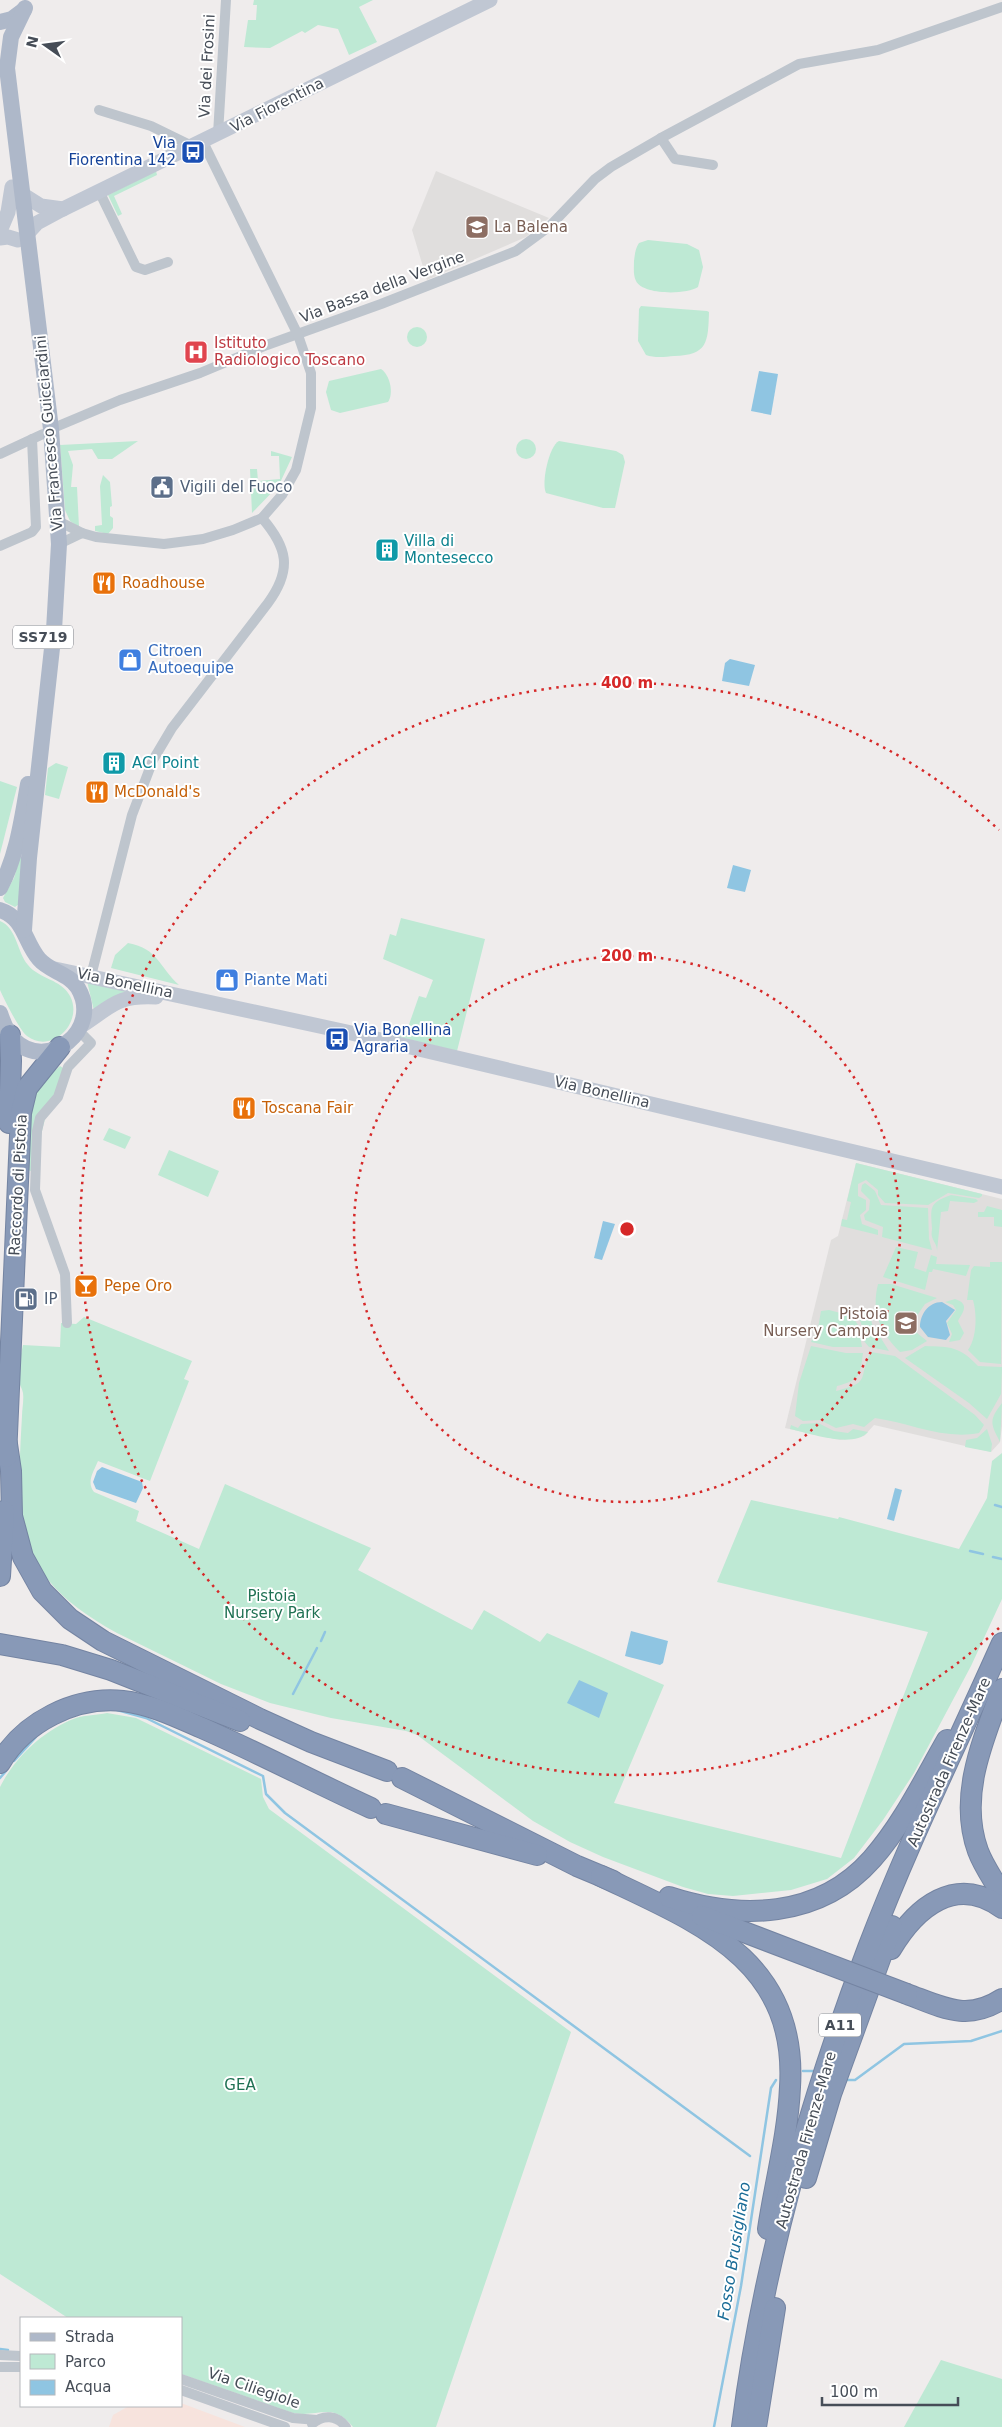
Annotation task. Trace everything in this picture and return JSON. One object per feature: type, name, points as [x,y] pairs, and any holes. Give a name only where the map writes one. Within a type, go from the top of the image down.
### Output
[{"type":"highway","name":"Raccordo di Pistoia","points":[[0,1323],[11,1061],[10,1035]]},
{"type":"highway","name":"Raccordo di Pistoia","points":[[0,1576],[21,1113],[27,1088],[60,1047]]},
{"type":"highway","points":[[6,1444],[11,1471],[12,1516],[23,1557],[42,1591],[60,1610],[103,1641],[311,1742],[395,1774],[577,1866],[601,1876],[946,2009],[960,2011],[979,2010],[1002,1999]]},
{"type":"highway","points":[[601,1876],[687,1903],[732,1912],[787,1908],[820,1897],[836,1889],[872,1860],[896,1827],[963,1710],[1002,1636]]},
{"type":"highway","name":"Autostrada Firenze-Mare","points":[[742,2427],[750,2359],[801,2145],[843,2016],[876,1930],[1002,1643]]},
{"type":"highway","points":[[5,1645],[62,1655],[111,1670],[253,1726],[311,1742]]},
{"type":"highway","name":"Autostrada Firenze-Mare","points":[[756,2427],[773,2320],[793,2226],[831,2094],[860,2011],[907,1889],[1002,1676]]},
{"type":"highway","points":[[1002,1689],[977,1758],[971,1802],[972,1826],[978,1851],[1002,1895]]},
{"type":"highway","points":[[0,1763],[26,1733],[44,1720],[77,1705],[110,1701],[144,1706],[172,1716],[295,1770],[378,1811],[577,1866]]},
{"type":"highway","points":[[204,1708],[248,1735],[295,1770]]},
{"type":"highway","points":[[601,1876],[688,1918],[732,1947],[761,1981],[783,2022],[790,2058],[789,2102],[762,2264],[750,2359]]},
{"type":"highway","points":[[860,2011],[896,1940],[921,1911],[941,1899],[964,1894],[986,1898],[1002,1908]]},
{"type":"main road","name":"Via Fiorentina","points":[[23,237],[37,223],[63,208],[218,134],[465,6],[490,0]]},
{"type":"main road","name":"SS719","points":[[0,22],[16,16],[28,4]]},
{"type":"main road","name":"SS719","points":[[17,191],[7,68],[11,37],[28,4]]},
{"type":"main road","name":"SS719","points":[[0,78],[23,237]]},
{"type":"main road","points":[[0,231],[17,191],[37,204],[63,208]]},
{"type":"main road","points":[[0,238],[23,237]]},
{"type":"main road","name":"Via Francesco Guicciardini","points":[[0,888],[18,838],[29,779],[35,732],[48,564],[42,434],[23,237]]},
{"type":"main road","name":"Via Francesco Guicciardini","points":[[24,930],[29,858],[54,630],[59,544],[58,521],[42,434]]},
{"type":"main road","points":[[0,910],[11,915],[24,930],[34,953],[49,967],[71,980],[79,989],[84,1006],[80,1028],[60,1047],[44,1051],[30,1049],[19,1044],[10,1035],[0,1013]]},
{"type":"main road","name":"Via Bonellina","points":[[49,967],[200,999],[1002,1187]]},
{"type":"main road","name":"Via Bonellina","points":[[80,1028],[128,997],[200,999]]},
{"type":"street","name":"Via dei Frosini","points":[[218,134],[226,0]]},
{"type":"street","name":"Via Bassa della Vergine","points":[[0,454],[120,400],[200,373],[267,345],[298,335],[516,251],[540,235],[559,218],[603,173],[661,138],[799,64],[866,53],[1002,7]]},
{"type":"street","points":[[58,521],[82,534],[108,539],[177,544],[221,534],[262,518],[282,496],[296,470],[311,408],[311,373],[298,335],[198,144],[151,126],[99,110]]},
{"type":"street","points":[[661,138],[674,159],[713,165]]},
{"type":"street","points":[[99,191],[136,267],[145,270],[168,262]]},
{"type":"street","points":[[0,546],[32,532],[36,527],[42,434]]},
{"type":"street","points":[[91,976],[129,825],[142,786],[165,738],[273,596],[281,581],[284,568],[283,548],[262,518]]},
{"type":"street","points":[[59,544],[82,534]]},
{"type":"street","points":[[66,1324],[65,1274],[36,1194],[35,1160],[39,1120],[58,1097],[68,1067],[91,1044],[80,1028]]},
{"type":"street","points":[[0,2355],[20,2356]]},
{"type":"street","points":[[0,2367],[20,2368]]},
{"type":"street","name":"Via Ciliegiole","points":[[182,2379],[293,2418],[314,2423],[324,2417],[335,2418],[346,2427]]},
{"type":"street","name":"Via Ciliegiole","points":[[182,2390],[285,2427]]},
{"type":"shaded area","name":"La Balena","points":[[436,171],[549,218],[526,237],[427,280],[412,230]]},
{"type":"shaded area","name":"Pistoia Nursery Campus","points":[[856,1163],[1002,1199],[1002,1426],[1000,1442],[991,1452],[874,1425],[864,1436],[840,1440],[785,1428],[831,1240],[838,1236]]},
{"type":"shaded area","points":[[182,2403],[245,2427],[109,2427],[113,2415],[127,2407],[182,2407]]},
{"type":"green space","points":[[254,0],[373,0],[359,7],[377,42],[349,55],[338,29],[318,25],[305,33],[302,31],[270,48],[244,47],[248,20],[256,20],[257,5],[253,5]]},
{"type":"green space","points":[[156,171],[157,175],[114,196],[122,214],[118,216],[108,195]]},
{"type":"green space","points":[[648,240],[687,244],[699,250],[703,267],[698,287],[692,290],[665,292],[640,286],[634,276],[635,254],[639,243]]},
{"type":"green space","points":[[641,306],[709,312],[708,331],[704,345],[700,350],[685,355],[652,357],[646,355],[638,341],[639,309]]},
{"type":"green space","points":[[413,327],[421,327],[427,333],[427,341],[421,347],[413,347],[407,341],[407,333]]},
{"type":"green space","points":[[381,369],[387,375],[390,384],[391,394],[388,402],[340,413],[331,410],[326,392],[329,381]]},
{"type":"green space","points":[[522,439],[530,439],[536,445],[536,453],[530,459],[522,459],[516,453],[516,445]]},
{"type":"green space","points":[[138,441],[112,459],[98,459],[92,449],[68,451],[73,465],[71,487],[77,487],[79,527],[70,521],[65,510],[60,445]]},
{"type":"green space","points":[[559,441],[616,451],[623,455],[625,462],[615,508],[603,508],[546,493],[545,473],[549,457],[555,444]]},
{"type":"green space","points":[[271,451],[292,457],[279,485],[252,513],[250,469],[257,469],[258,481],[280,479],[279,456],[271,456]]},
{"type":"green space","points":[[103,475],[110,482],[112,506],[110,507],[110,516],[113,518],[113,528],[108,534],[95,531],[95,526],[102,525],[100,486]]},
{"type":"green space","points":[[56,763],[68,767],[59,799],[45,795],[48,768]]},
{"type":"green space","points":[[0,781],[17,787],[0,854]]},
{"type":"green space","points":[[20,858],[24,858],[19,904],[15,907],[5,902],[3,898],[14,878]]},
{"type":"green space","points":[[401,918],[485,939],[457,1051],[391,1035],[393,1028],[406,1033],[419,996],[426,998],[433,980],[383,959],[390,934],[396,936]]},
{"type":"green space","points":[[0,921],[10,929],[28,965],[33,970],[56,982],[70,996],[73,1016],[63,1033],[55,1039],[37,1041],[27,1036],[16,1022],[0,990]]},
{"type":"green space","points":[[128,943],[146,949],[179,985],[111,968],[115,955]]},
{"type":"green space","points":[[87,981],[126,991],[94,1011]]},
{"type":"green space","points":[[60,1066],[63,1068],[62,1081],[49,1103],[32,1171],[23,1170],[29,1152],[31,1112],[36,1093],[47,1078]]},
{"type":"green space","points":[[109,1128],[131,1137],[125,1149],[103,1140]]},
{"type":"green space","points":[[169,1150],[219,1171],[208,1197],[158,1175]]},
{"type":"green space","points":[[856,1163],[982,1194],[982,1196],[979,1198],[948,1193],[928,1205],[885,1203],[878,1195],[878,1190],[866,1180],[858,1184],[858,1196],[866,1200],[866,1210],[860,1215],[862,1224],[878,1230],[878,1235],[841,1226],[842,1219],[847,1220],[851,1202],[847,1201]]},
{"type":"green space","points":[[865,1183],[875,1191],[881,1205],[928,1208],[929,1239],[932,1250],[882,1237],[883,1227],[865,1220],[864,1215],[869,1210],[870,1200],[861,1191],[862,1185]]},
{"type":"green space","points":[[951,1195],[976,1199],[978,1201],[974,1203],[950,1201],[948,1211],[941,1212],[937,1251],[932,1236],[932,1207],[938,1201]]},
{"type":"green space","points":[[987,1206],[1002,1210],[1002,1227],[994,1226],[994,1217],[978,1217],[978,1212],[984,1212]]},
{"type":"green space","points":[[896,1247],[918,1252],[914,1268],[926,1272],[931,1255],[937,1257],[936,1264],[970,1265],[966,1276],[933,1269],[932,1272],[929,1272],[925,1290],[883,1277]]},
{"type":"green space","points":[[990,1262],[1002,1262],[1001,1364],[980,1362],[968,1350],[973,1339],[975,1325],[973,1300],[967,1300],[971,1270],[974,1266],[990,1267]]},
{"type":"green space","points":[[878,1284],[891,1284],[937,1298],[925,1304],[914,1320],[917,1333],[927,1341],[912,1350],[900,1352],[893,1344],[882,1329],[877,1313],[876,1294]]},
{"type":"green space","points":[[955,1299],[964,1306],[958,1321],[964,1333],[960,1340],[949,1342],[952,1334],[947,1323],[956,1310],[953,1305],[945,1302]]},
{"type":"green space","points":[[865,1309],[869,1309],[872,1324],[889,1351],[869,1347],[864,1341],[858,1315]]},
{"type":"green space","points":[[829,1310],[852,1316],[858,1325],[862,1347],[833,1347],[811,1342],[818,1328],[821,1311]]},
{"type":"green space","name":"Pistoia Nursery Park","points":[[84,1317],[192,1361],[184,1379],[189,1381],[150,1481],[98,1461],[91,1480],[94,1492],[139,1511],[136,1521],[199,1549],[225,1484],[371,1548],[358,1570],[472,1630],[484,1610],[540,1642],[547,1633],[664,1685],[614,1803],[841,1858],[928,1632],[717,1582],[751,1500],[838,1519],[839,1517],[959,1549],[987,1498],[992,1461],[1002,1453],[1002,1599],[971,1666],[914,1773],[883,1820],[854,1858],[827,1879],[791,1890],[733,1896],[708,1894],[683,1887],[603,1857],[570,1842],[533,1821],[417,1735],[406,1731],[331,1718],[270,1703],[221,1684],[117,1633],[83,1612],[57,1590],[40,1568],[28,1544],[22,1517],[20,1454],[23,1396],[17,1372],[23,1345],[60,1347],[61,1323],[76,1324]]},
{"type":"green space","points":[[811,1346],[846,1353],[863,1353],[858,1376],[850,1382],[837,1386],[836,1391],[860,1382],[871,1352],[895,1356],[975,1415],[984,1425],[979,1433],[966,1435],[940,1433],[875,1418],[864,1427],[853,1424],[836,1428],[820,1420],[803,1421],[795,1416],[799,1383]]},
{"type":"green space","points":[[925,1346],[960,1351],[978,1366],[1002,1367],[1001,1394],[987,1419],[969,1403],[905,1358]]},
{"type":"green space","points":[[1002,1403],[1000,1442],[992,1422]]},
{"type":"green space","points":[[818,1423],[834,1431],[848,1433],[853,1429],[868,1432],[861,1437],[842,1440],[790,1429],[791,1425],[798,1428],[801,1424]]},
{"type":"green space","points":[[987,1429],[992,1444],[991,1452],[965,1447],[966,1440],[977,1438]]},
{"type":"green space","name":"GEA","points":[[107,1713],[136,1718],[261,1779],[263,1797],[269,1809],[571,2032],[436,2427],[353,2427],[345,2419],[331,2412],[293,2413],[182,2374],[182,2317],[66,2317],[0,2274],[0,1787],[14,1765],[32,1745],[53,1729],[83,1716]]},
{"type":"green space","points":[[941,2360],[1002,2379],[1002,2427],[904,2427]]},
{"type":"water","points":[[759,371],[778,374],[771,415],[751,411]]},
{"type":"water","points":[[730,659],[755,665],[749,686],[722,681],[725,663]]},
{"type":"water","points":[[733,865],[751,870],[745,892],[727,888]]},
{"type":"water","points":[[603,1221],[615,1224],[602,1260],[594,1258]]},
{"type":"water","points":[[942,1302],[955,1310],[946,1321],[950,1335],[946,1340],[928,1337],[920,1327],[921,1318],[926,1310],[933,1304]]},
{"type":"water","points":[[102,1467],[142,1482],[143,1488],[136,1503],[96,1489],[93,1482],[97,1471]]},
{"type":"water","points":[[895,1488],[902,1490],[894,1521],[887,1519]]},
{"type":"water","points":[[631,1631],[668,1641],[663,1663],[660,1665],[625,1656]]},
{"type":"water","points":[[579,1680],[608,1693],[599,1718],[567,1703]]},
{"type":"waterway","points":[[995,1505],[1002,1507]]},
{"type":"waterway","points":[[970,1551],[983,1554]]},
{"type":"waterway","points":[[993,1557],[1002,1559]]},
{"type":"waterway","points":[[321,1641],[325,1632]]},
{"type":"waterway","points":[[293,1694],[317,1648]]},
{"type":"waterway","points":[[117,1710],[146,1718],[263,1776],[266,1794],[285,1813],[750,2156]]},
{"type":"waterway","points":[[14,1761],[36,1737]]},
{"type":"waterway","points":[[0,1778],[6,1771]]},
{"type":"waterway","name":"Fosso Brusigliano","points":[[847,2080],[855,2080],[904,2044],[971,2041],[1002,2031]]},
{"type":"waterway","name":"Fosso Brusigliano","points":[[803,2071],[814,2071]]},
{"type":"waterway","name":"Fosso Brusigliano","points":[[714,2427],[741,2286],[771,2088],[776,2080]]},
{"type":"waterway","points":[[0,2349],[8,2350]]},
{"type":"place","name":"Via Fiorentina 142","points":[[193,152]]},
{"type":"place","name":"La Balena","points":[[477,227]]},
{"type":"place","name":"Istituto Radiologico Toscano","points":[[196,352]]},
{"type":"place","name":"Vigili del Fuoco","points":[[162,487]]},
{"type":"place","name":"Villa di Montesecco","points":[[387,550]]},
{"type":"place","name":"Roadhouse","points":[[104,583]]},
{"type":"place","name":"Citroen Autoequipe","points":[[130,660]]},
{"type":"place","name":"ACI Point","points":[[114,763]]},
{"type":"place","name":"McDonald's","points":[[97,792]]},
{"type":"place","name":"Piante Mati","points":[[227,980]]},
{"type":"place","name":"Via Bonellina Agraria","points":[[337,1039]]},
{"type":"place","name":"Toscana Fair","points":[[244,1108]]},
{"type":"place","name":"Pepe Oro","points":[[86,1286]]},
{"type":"place","name":"IP","points":[[26,1299]]},
{"type":"place","name":"Pistoia Nursery Campus","points":[[906,1323]]}]
